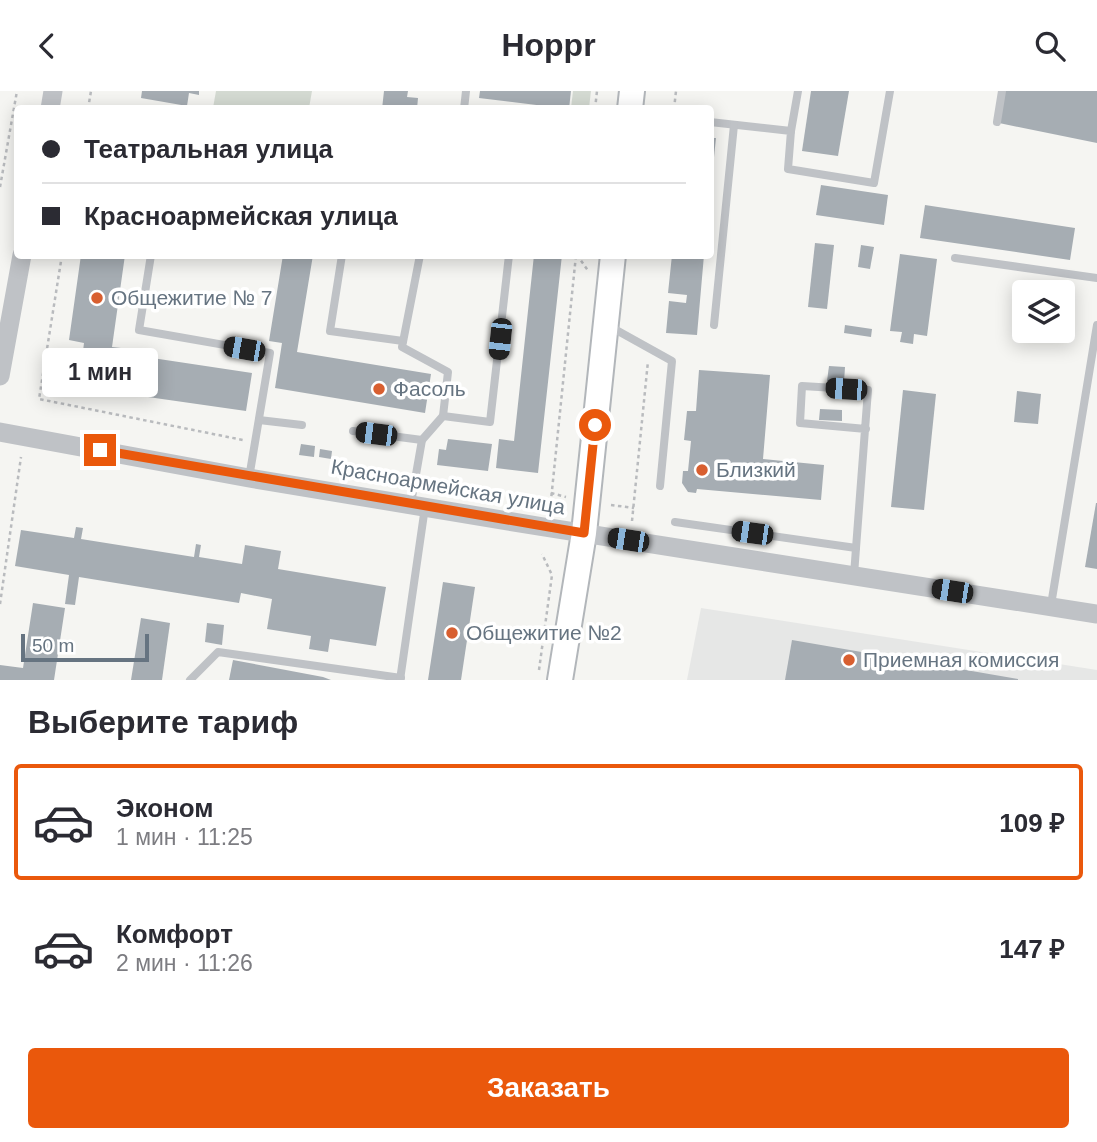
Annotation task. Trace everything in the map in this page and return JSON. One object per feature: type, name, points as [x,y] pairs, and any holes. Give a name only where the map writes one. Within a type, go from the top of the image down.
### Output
[{"type":"main road","points":[[560,680],[584,533],[613,259]]},
{"type":"street","points":[[0,376],[21,259]]},
{"type":"street","name":"Красноармейская улица","points":[[0,432],[249,478],[1097,614]]},
{"type":"lane","points":[[798,91],[788,169],[874,183],[890,91]]},
{"type":"lane","points":[[997,122],[1002,91]]},
{"type":"lane","points":[[714,122],[791,131]]},
{"type":"lane","points":[[714,325],[734,125]]},
{"type":"lane","points":[[955,258],[1097,278]]},
{"type":"lane","points":[[150,259],[139,330],[270,353],[249,478]]},
{"type":"lane","points":[[341,259],[330,331],[403,341]]},
{"type":"lane","points":[[190,680],[218,652],[401,679],[422,440],[443,416],[448,372],[402,347],[419,259]]},
{"type":"lane","points":[[443,416],[491,422],[509,259]]},
{"type":"lane","points":[[606,324],[672,361],[660,486]]},
{"type":"lane","points":[[1051,606],[1097,325]]},
{"type":"lane","points":[[854,575],[866,429],[868,390],[802,386],[800,423],[866,429]]},
{"type":"lane","points":[[259,420],[302,425]]},
{"type":"lane","points":[[353,431],[422,440]]},
{"type":"lane","points":[[675,522],[856,548]]},
{"type":"path","points":[[0,187],[14,108]]},
{"type":"path","points":[[61,259],[39,399],[255,442]]},
{"type":"path","points":[[549,516],[576,259]]},
{"type":"path","points":[[579,259],[590,274]]},
{"type":"path","points":[[611,505],[635,506],[649,350]]},
{"type":"path","points":[[0,604],[21,457]]},
{"type":"path","points":[[551,493],[566,497]]},
{"type":"path","points":[[538,680],[552,575],[541,554]]},
{"type":"shaded area","points":[[216,91],[312,91],[310,105],[214,105]]},
{"type":"shaded area","points":[[573,91],[591,91],[589,105],[571,105]]},
{"type":"shaded area","points":[[701,608],[1097,670],[1097,680],[687,680]]},
{"type":"building","points":[[142,91],[199,91],[199,95],[189,93],[187,105],[141,98]]},
{"type":"building","points":[[384,91],[408,91],[407,97],[418,98],[417,105],[382,105]]},
{"type":"building","points":[[480,91],[571,91],[569,105],[536,105],[479,98]]},
{"type":"building","points":[[811,91],[849,91],[838,156],[802,151]]},
{"type":"building","points":[[1004,91],[1097,91],[1097,143],[999,123]]},
{"type":"building","points":[[821,185],[888,195],[884,225],[816,215]]},
{"type":"building","points":[[925,205],[1075,228],[1070,260],[920,238]]},
{"type":"building","points":[[815,243],[834,245],[827,309],[808,307]]},
{"type":"building","points":[[861,245],[874,247],[870,269],[858,267]]},
{"type":"building","points":[[900,254],[937,259],[927,336],[914,334],[913,344],[900,342],[902,332],[890,331]]},
{"type":"building","points":[[80,259],[124,259],[112,347],[139,350],[139,356],[252,373],[246,411],[78,387],[81,365],[75,364],[77,350],[83,351],[84,343],[69,340]]},
{"type":"building","points":[[282,259],[312,259],[297,352],[431,374],[425,413],[275,388],[282,343],[269,341]]},
{"type":"building","points":[[534,259],[562,259],[538,473],[496,468],[499,439],[514,441]]},
{"type":"building","points":[[672,259],[704,259],[697,335],[666,333],[669,301],[686,303],[687,295],[668,293]]},
{"type":"building","points":[[845,325],[872,329],[871,337],[844,333]]},
{"type":"building","points":[[829,366],[845,367],[844,382],[827,381]]},
{"type":"building","points":[[699,370],[770,375],[763,459],[824,465],[821,500],[697,489],[696,493],[688,492],[682,483],[683,471],[688,471],[691,441],[684,440],[687,411],[696,411]]},
{"type":"building","points":[[903,390],[936,394],[924,510],[891,507]]},
{"type":"building","points":[[1017,391],[1041,394],[1038,424],[1014,422]]},
{"type":"building","points":[[820,409],[842,410],[842,421],[819,420]]},
{"type":"building","points":[[448,439],[492,444],[488,471],[437,465],[439,449],[446,450]]},
{"type":"building","points":[[301,444],[315,446],[314,457],[299,455]]},
{"type":"building","points":[[320,449],[332,451],[331,459],[319,457]]},
{"type":"building","points":[[1097,503],[1097,569],[1085,567]]},
{"type":"building","points":[[76,527],[83,528],[81,539],[194,557],[196,544],[201,545],[199,557],[242,564],[245,545],[281,551],[278,569],[386,587],[376,646],[330,639],[328,652],[309,649],[311,636],[267,629],[272,599],[241,593],[239,603],[79,577],[75,605],[65,604],[69,575],[15,566],[21,530],[74,538]]},
{"type":"building","name":"Общежитие №2","points":[[443,582],[475,587],[461,680],[428,680]]},
{"type":"building","points":[[33,603],[65,608],[54,680],[0,680],[0,665],[23,668]]},
{"type":"building","points":[[141,618],[170,623],[162,680],[131,680]]},
{"type":"building","points":[[207,623],[224,625],[222,645],[205,642]]},
{"type":"building","name":"Приемная комиссия","points":[[792,640],[1018,679],[1018,680],[785,680]]},
{"type":"building","points":[[233,660],[323,677],[331,680],[229,680]]},
{"type":"place","name":"Общежитие № 7","points":[[97,298]]},
{"type":"place","name":"Фасоль","points":[[379,389]]},
{"type":"place","name":"Близкий","points":[[702,470]]},
{"type":"place","name":"Общежитие №2","points":[[452,633]]},
{"type":"place","name":"Приемная комиссия","points":[[849,660]]},
{"type":"route","points":[[100,450],[249,478],[584,533],[595,425]]}]
